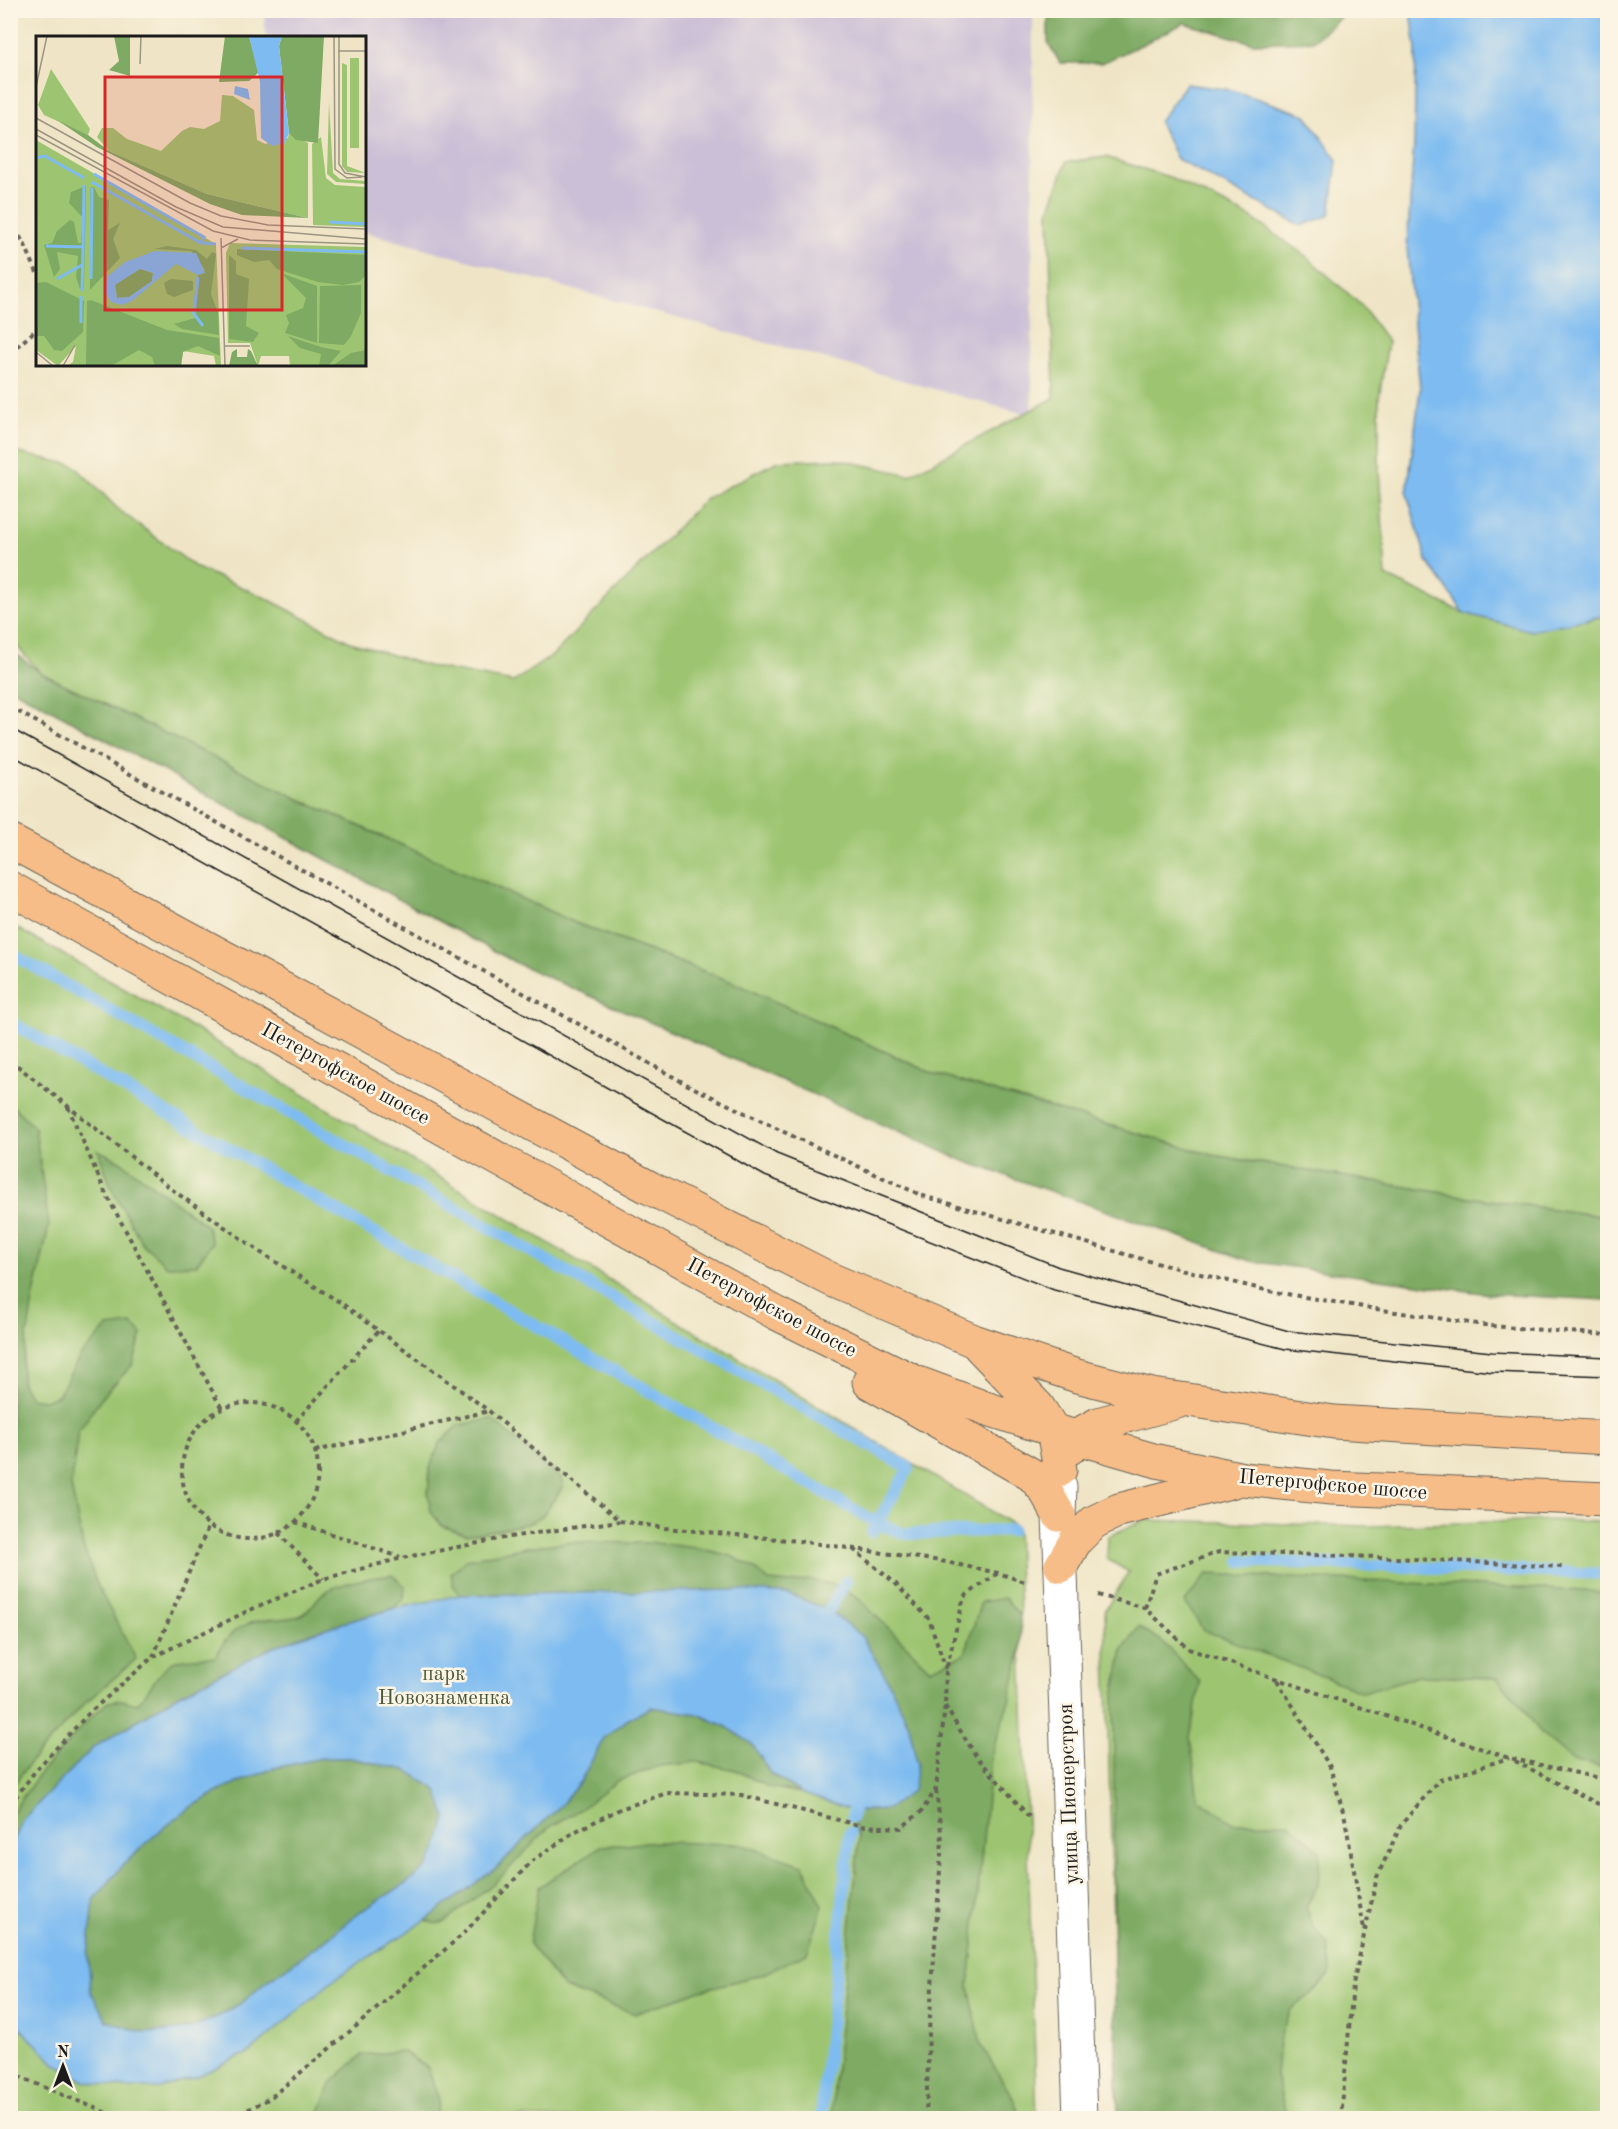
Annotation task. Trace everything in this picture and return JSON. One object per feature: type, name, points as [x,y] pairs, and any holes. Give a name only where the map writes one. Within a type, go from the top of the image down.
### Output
[{"type":"main road","name":"Петергофское шоссе","points":[[10,841],[650,1188],[832,1280],[974,1341],[1077,1376],[1152,1395],[1334,1422],[1608,1438]]},
{"type":"main road","name":"Петергофское шоссе","points":[[10,888],[776,1313],[915,1382],[1065,1434],[1157,1461],[1243,1479],[1331,1488],[1608,1499]]},
{"type":"main road","points":[[776,1313],[819,1353],[1032,1474],[1046,1490],[1059,1515]]},
{"type":"main road","points":[[974,1341],[1065,1434],[1070,1447],[1060,1470]]},
{"type":"main road","points":[[1065,1434],[1085,1431],[1098,1424],[1188,1400]]},
{"type":"main road","points":[[1061,1566],[1076,1540],[1094,1522],[1119,1509],[1243,1479]]},
{"type":"street","name":"улица Пионерстроя","points":[[1060,1470],[1059,1515],[1080,2118]]},
{"type":"path","points":[[10,221],[25,245],[36,270]]},
{"type":"path","points":[[10,353],[36,330]]},
{"type":"path","points":[[10,707],[688,1085],[923,1196],[1113,1251],[1269,1291],[1382,1311],[1491,1326],[1608,1335]]},
{"type":"path","points":[[10,1060],[174,1191],[260,1252],[342,1303],[489,1411],[620,1521]]},
{"type":"path","points":[[68,1106],[106,1194],[222,1409]]},
{"type":"path","points":[[296,1421],[379,1330]]},
{"type":"path","points":[[245,1403],[267,1405],[296,1421],[305,1430],[315,1451],[318,1470],[316,1489],[308,1508],[295,1522],[278,1533],[260,1538],[242,1538],[224,1534],[208,1525],[193,1508],[183,1486],[182,1463],[189,1440],[203,1421],[222,1409],[245,1403]]},
{"type":"path","points":[[315,1451],[489,1411]]},
{"type":"path","points":[[10,1805],[36,1770],[89,1713],[153,1657],[250,1610],[323,1580],[402,1558],[509,1537],[620,1521],[664,1528],[853,1548],[941,1561],[1033,1583]]},
{"type":"path","points":[[295,1522],[402,1558]]},
{"type":"path","points":[[153,1657],[208,1525]]},
{"type":"path","points":[[278,1533],[323,1580]]},
{"type":"path","points":[[853,1548],[895,1583],[929,1619],[946,1670]]},
{"type":"path","points":[[1145,1608],[1156,1574],[1219,1552],[1378,1557],[1563,1567]]},
{"type":"path","points":[[926,2118],[929,2031],[942,1840],[936,1789],[945,1705],[946,1670],[964,1597],[998,1573]]},
{"type":"path","points":[[1114,1600],[1145,1608],[1189,1649],[1509,1758],[1608,1780]]},
{"type":"path","points":[[1276,1679],[1330,1767],[1345,1818],[1352,1869],[1365,1932]]},
{"type":"path","points":[[945,1705],[976,1756],[1035,1824]]},
{"type":"path","points":[[1341,2118],[1353,1985],[1377,1877],[1401,1825],[1439,1780],[1509,1758],[1608,1809]]},
{"type":"path","points":[[232,2118],[270,2098],[463,1934],[532,1861],[574,1832],[620,1809],[667,1792],[741,1795],[862,1826],[901,1828],[922,1811],[936,1789]]},
{"type":"path","points":[[10,2073],[119,2118]]},
{"type":"shaded area","points":[[264,11],[1033,11],[1032,416],[366,232],[366,36],[266,36]]},
{"type":"green space","points":[[1048,10],[1348,11],[1313,41],[1253,43],[1184,23],[1102,63],[1060,63],[1048,43]]},
{"type":"green space","points":[[1106,157],[1172,178],[1250,217],[1306,256],[1361,305],[1388,342],[1379,398],[1379,470],[1386,576],[1464,613],[1589,620],[1607,615],[1607,1217],[1212,1155],[934,1074],[732,982],[578,924],[303,801],[41,673],[11,640],[10,453],[14,452],[74,465],[119,510],[197,568],[264,597],[350,642],[428,666],[513,682],[553,655],[706,498],[778,461],[838,459],[909,475],[1054,398],[1049,211],[1066,162]]},
{"type":"green space","points":[[11,650],[41,673],[303,801],[578,924],[732,982],[934,1074],[1212,1155],[1607,1217],[1607,1300],[1489,1294],[1250,1261],[964,1161],[518,964],[11,688]]},
{"type":"green space","name":"парк Новознаменка","points":[[11,925],[197,1030],[1017,1527],[1037,2118],[11,2118]]},
{"type":"green space","points":[[11,1104],[35,1128],[49,1226],[33,1300],[22,1368],[22,1384],[30,1398],[44,1400],[58,1396],[80,1356],[108,1327],[132,1324],[142,1334],[133,1364],[102,1397],[78,1432],[71,1486],[83,1546],[98,1587],[136,1659],[83,1705],[31,1761],[11,1789]]},
{"type":"green space","points":[[98,1150],[120,1161],[207,1226],[212,1243],[196,1265],[167,1266],[142,1243],[112,1190]]},
{"type":"green space","points":[[491,1419],[561,1478],[563,1487],[542,1516],[528,1524],[467,1535],[442,1526],[431,1512],[428,1493],[430,1468],[439,1444],[459,1425]]},
{"type":"green space","points":[[1145,1520],[1369,1526],[1551,1520],[1607,1522],[1607,2118],[1118,2118],[1105,1610],[1129,1572],[1107,1559],[1108,1536]]},
{"type":"green space","points":[[569,1542],[654,1543],[698,1548],[731,1556],[753,1567],[769,1581],[790,1583],[808,1580],[833,1584],[855,1595],[930,1669],[965,1654],[981,1602],[1005,1598],[1020,1616],[1021,1650],[1010,1698],[991,1756],[969,1986],[981,2045],[1013,2098],[1021,2118],[831,2118],[859,1839],[852,1817],[853,1811],[888,1809],[917,1764],[909,1725],[886,1677],[546,1594],[460,1595],[453,1585],[451,1573],[467,1559],[527,1547]]},
{"type":"green space","points":[[1207,1574],[1607,1592],[1607,1769],[1572,1760],[1541,1734],[1522,1706],[1497,1678],[1419,1676],[1363,1692],[1203,1630],[1185,1602]]},
{"type":"green space","points":[[392,1575],[405,1586],[404,1598],[393,1609],[332,1626],[275,1646],[180,1694],[93,1748],[24,1819],[11,1848],[13,1811],[40,1773],[93,1715],[108,1702],[122,1700],[137,1704],[159,1674],[172,1662],[197,1657],[216,1657],[229,1636],[241,1627],[270,1619],[297,1617],[307,1611],[321,1595],[335,1587]]},
{"type":"green space","points":[[1139,1627],[1162,1641],[1200,1682],[1190,1737],[1198,1799],[1234,1823],[1289,1823],[1320,1851],[1318,1885],[1306,1907],[1313,1926],[1329,1946],[1330,1975],[1309,1996],[1290,2010],[1279,2041],[1276,2076],[1287,2118],[1118,2118],[1114,1961],[1114,1696],[1123,1649]]},
{"type":"green space","points":[[651,1707],[698,1714],[727,1727],[753,1745],[770,1773],[801,1793],[768,1787],[736,1770],[697,1762],[660,1766],[617,1781],[581,1809],[547,1829],[499,1879],[445,1922],[436,1924],[426,1920],[497,1867],[561,1805],[580,1782],[604,1738],[627,1720]]},
{"type":"green space","points":[[322,1758],[351,1758],[406,1770],[438,1790],[446,1817],[438,1847],[427,1867],[405,1884],[360,1912],[324,1941],[267,1981],[243,2002],[223,2014],[189,2029],[145,2033],[107,2021],[91,1992],[88,1955],[94,1900],[123,1865],[155,1835],[191,1807],[227,1787],[274,1768]]},
{"type":"green space","points":[[659,1842],[739,1844],[803,1865],[823,1906],[807,1953],[761,1975],[701,1990],[635,2014],[564,1988],[529,1944],[539,1887],[601,1846]]},
{"type":"green space","points":[[402,2051],[428,2068],[439,2100],[435,2118],[322,2118],[320,2111],[332,2082],[362,2055]]},
{"type":"water","points":[[1411,11],[1607,11],[1607,615],[1531,631],[1464,613],[1427,561],[1407,494],[1420,389],[1407,248],[1414,144],[1416,50]]},
{"type":"water","points":[[1186,84],[1232,90],[1306,115],[1337,160],[1330,215],[1301,226],[1177,159],[1159,122]]},
{"type":"water","points":[[738,1590],[788,1594],[829,1610],[862,1637],[886,1677],[909,1725],[917,1764],[913,1790],[888,1809],[853,1811],[801,1793],[770,1773],[753,1745],[727,1727],[698,1714],[651,1707],[627,1720],[604,1738],[580,1782],[561,1805],[497,1867],[426,1920],[335,1979],[250,2052],[198,2076],[160,2088],[125,2088],[84,2081],[53,2062],[21,2029],[11,2013],[11,1848],[23,1819],[93,1748],[180,1694],[275,1646],[332,1626],[393,1609],[460,1595]],"holes":[[[322,1758],[351,1758],[406,1770],[437,1790],[446,1817],[438,1847],[427,1867],[405,1884],[360,1912],[324,1941],[267,1981],[243,2002],[223,2014],[189,2029],[145,2033],[107,2021],[91,1992],[88,1955],[94,1900],[123,1865],[155,1835],[191,1807],[227,1787],[274,1768]]]},
{"type":"waterway","points":[[10,953],[909,1468],[872,1532]]},
{"type":"waterway","points":[[10,1022],[877,1523],[905,1534],[1012,1530]]},
{"type":"waterway","points":[[1241,1561],[1608,1574]]},
{"type":"waterway","points":[[829,1610],[846,1581]]},
{"type":"waterway","points":[[852,1817],[853,1811]]},
{"type":"waterway","points":[[821,2118],[850,1832]]},
{"type":"tram line","points":[[10,728],[777,1154],[1059,1267],[1289,1331],[1492,1352],[1608,1357]]},
{"type":"tram line","points":[[10,754],[765,1176],[1054,1290],[1285,1349],[1493,1372],[1608,1376]]}]
